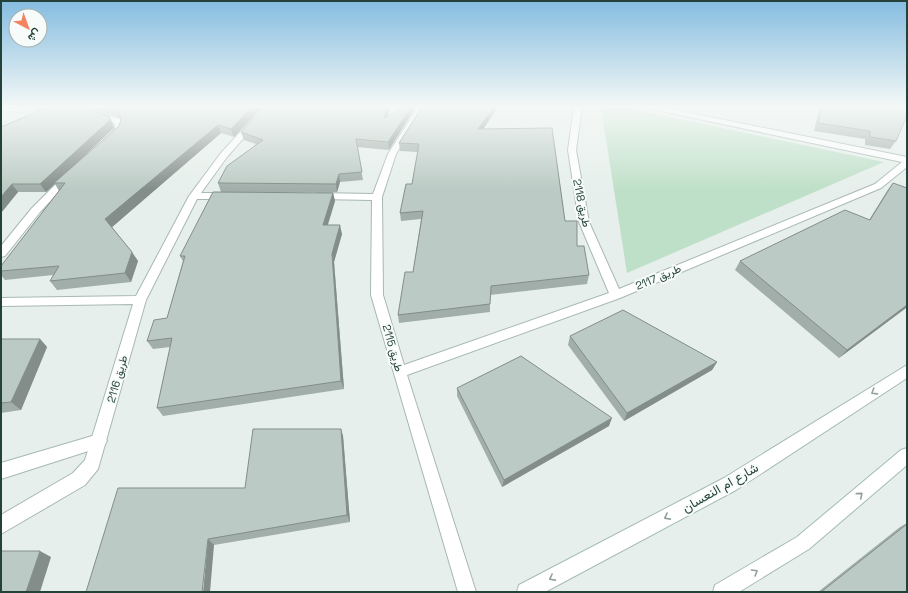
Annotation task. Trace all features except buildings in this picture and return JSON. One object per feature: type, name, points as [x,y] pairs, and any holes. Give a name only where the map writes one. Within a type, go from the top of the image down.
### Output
[{"type":"street","points":[[107,142],[114,135]]},
{"type":"street","name":"طريق 2116","points":[[1,525],[79,478],[92,464],[140,300],[194,196],[224,155],[242,135]]},
{"type":"street","name":"طريق 2115","points":[[404,135],[392,154],[377,197],[377,295],[399,372],[468,592]]},
{"type":"street","name":"طريق 2118","points":[[574,135],[572,150],[584,222],[616,295]]},
{"type":"street","points":[[795,135],[907,161]]},
{"type":"street","name":"طريق 2117","points":[[399,372],[616,295],[878,186],[907,161]]},
{"type":"street","points":[[1,253],[36,210],[74,170]]},
{"type":"street","points":[[194,196],[234,196]]},
{"type":"street","points":[[306,196],[377,197]]},
{"type":"street","points":[[1,302],[140,300]]},
{"type":"street","name":"شارع ام النعسان","points":[[526,592],[730,484],[907,371]]},
{"type":"street","points":[[1,471],[99,441]]},
{"type":"street","points":[[722,592],[802,543],[907,456]]},
{"type":"green space","points":[[605,135],[754,135],[884,162],[627,273]]}]
